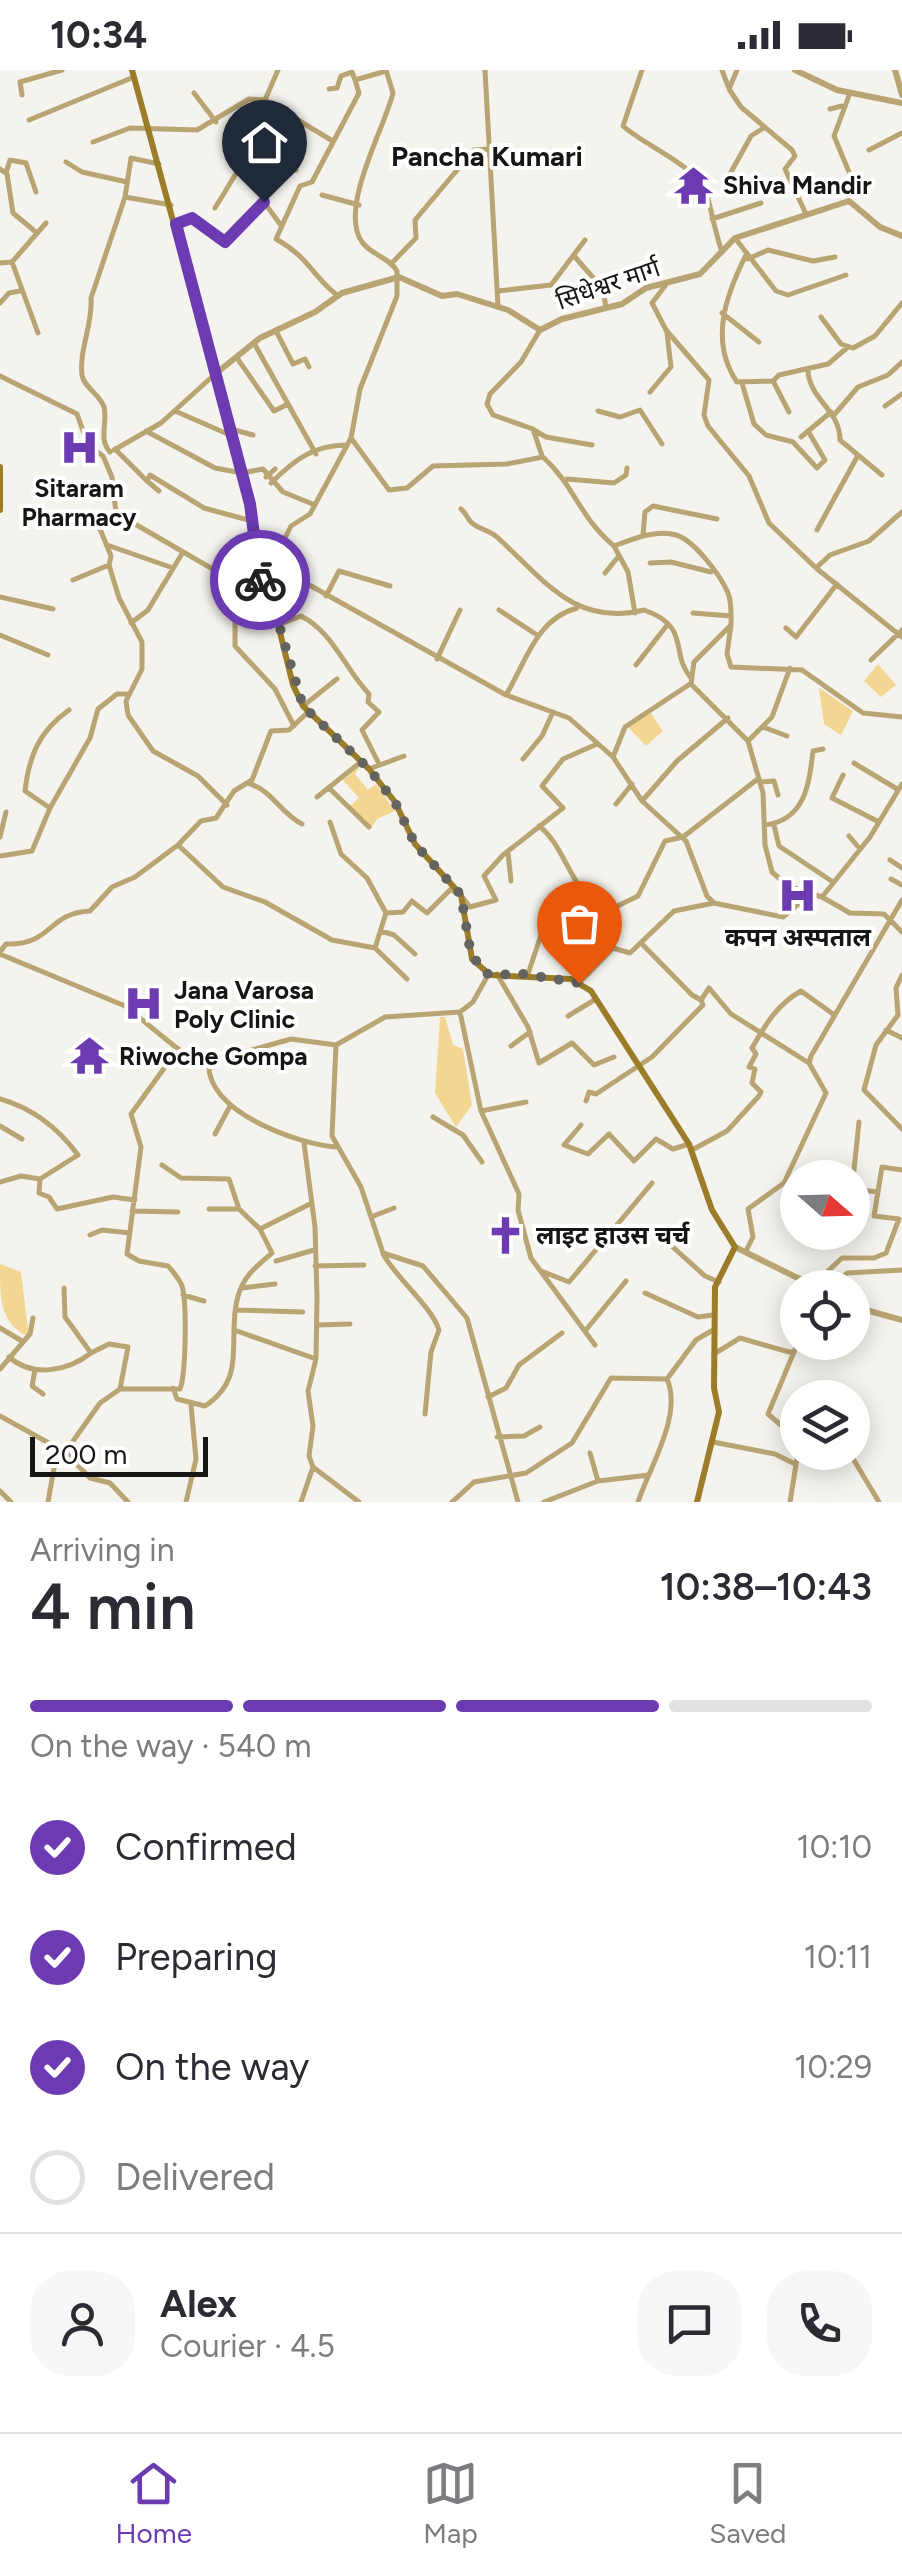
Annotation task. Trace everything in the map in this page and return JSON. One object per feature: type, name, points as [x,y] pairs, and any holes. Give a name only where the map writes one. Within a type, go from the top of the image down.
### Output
[{"type":"main road","points":[[133,74],[242,473],[260,578],[274,608],[306,709],[369,769],[395,802],[415,844],[461,896],[472,959],[492,975],[528,974],[579,983],[596,999],[690,1147],[712,1210],[735,1247],[718,1282],[713,1315],[719,1412],[698,1502]]},
{"type":"main road","points":[[0,467],[0,510]]},
{"type":"main road","points":[[260,578],[251,593],[267,600]]},
{"type":"street","points":[[22,96],[19,83],[36,73],[62,70]]},
{"type":"street","points":[[215,208],[240,168],[253,162],[253,144],[262,131],[265,100],[278,70]]},
{"type":"street","points":[[260,578],[280,568],[282,544],[291,526],[310,514],[351,438],[360,390],[397,296],[399,278],[392,263],[362,242],[359,205],[362,169],[393,93],[386,70],[355,80]]},
{"type":"street","points":[[485,70],[498,308]]},
{"type":"street","points":[[642,70],[623,126],[646,146],[668,154],[705,190],[721,249]]},
{"type":"street","points":[[722,70],[729,89],[792,150],[794,156],[784,170],[807,215]]},
{"type":"street","points":[[729,89],[737,70]]},
{"type":"street","points":[[795,70],[850,93],[902,99],[895,70]]},
{"type":"street","points":[[330,89],[338,88],[341,76],[352,72],[359,93],[312,182],[300,186],[276,239],[310,261],[321,283],[338,296]]},
{"type":"street","points":[[28,120],[133,74]]},
{"type":"street","points":[[194,93],[216,122]]},
{"type":"street","points":[[850,93],[834,136],[854,184]]},
{"type":"street","points":[[93,142],[130,128],[198,130],[216,122],[238,102],[265,100],[331,140]]},
{"type":"street","points":[[830,110],[842,106]]},
{"type":"street","points":[[730,174],[751,136],[766,127]]},
{"type":"street","points":[[262,131],[296,170]]},
{"type":"street","points":[[869,150],[902,134]]},
{"type":"street","points":[[392,263],[416,238],[415,220],[443,186],[474,150],[489,150]]},
{"type":"street","points":[[159,490],[104,443],[104,408],[82,374],[85,340],[94,314],[92,298],[125,197],[131,158],[160,164]]},
{"type":"street","points":[[36,192],[26,163],[10,160],[3,171],[12,210],[38,233]]},
{"type":"street","points":[[66,162],[82,172],[127,182]]},
{"type":"street","points":[[322,195],[359,205]]},
{"type":"street","points":[[125,197],[171,205]]},
{"type":"street","name":"सिधेश्वर मार्ग","points":[[399,278],[442,296],[457,294],[498,308],[540,330],[562,319],[622,304],[646,288],[700,274],[735,238],[849,201],[880,227],[902,236]]},
{"type":"street","points":[[176,224],[192,218],[225,242],[264,202],[280,224]]},
{"type":"street","points":[[712,219],[761,204]]},
{"type":"street","points":[[0,214],[12,210]]},
{"type":"street","points":[[0,262],[12,262],[46,223]]},
{"type":"street","points":[[735,238],[776,291],[788,295],[846,275]]},
{"type":"street","points":[[498,291],[551,286],[585,240]]},
{"type":"street","points":[[808,431],[825,460],[817,468],[793,442],[766,435],[754,424],[742,382],[730,372],[722,313],[747,257],[768,250],[813,261],[835,257]]},
{"type":"street","points":[[575,257],[603,290],[606,308]]},
{"type":"street","points":[[12,262],[38,333]]},
{"type":"street","points":[[103,456],[146,432],[254,342],[338,296],[399,278]]},
{"type":"street","points":[[650,392],[672,367],[666,330],[652,299],[665,286]]},
{"type":"street","points":[[0,302],[9,293],[20,291]]},
{"type":"street","points":[[742,382],[773,381],[779,375],[828,364],[848,348],[869,341],[902,303]]},
{"type":"street","points":[[722,313],[759,342]]},
{"type":"street","points":[[821,317],[848,348]]},
{"type":"street","points":[[540,330],[521,362],[487,400],[493,415],[548,438],[592,445]]},
{"type":"street","points":[[666,330],[708,380],[704,415],[708,426],[749,476],[762,513],[816,568],[901,634],[871,660]]},
{"type":"street","points":[[276,331],[293,364],[305,359],[309,366]]},
{"type":"street","points":[[254,342],[316,454]]},
{"type":"street","points":[[237,358],[274,412],[288,404]]},
{"type":"street","points":[[802,437],[858,387],[888,374],[902,362]]},
{"type":"street","points":[[808,369],[810,389],[832,414],[840,440],[882,475]]},
{"type":"street","points":[[0,376],[70,407],[77,414],[88,445],[103,456],[112,477],[116,513]]},
{"type":"street","points":[[773,381],[789,412]]},
{"type":"street","points":[[885,406],[902,394]]},
{"type":"street","points":[[175,410],[229,431],[252,434]]},
{"type":"street","points":[[598,411],[613,417],[640,410],[662,444]]},
{"type":"street","points":[[533,429],[543,457],[567,479],[581,513],[614,546],[628,572],[635,613]]},
{"type":"street","points":[[146,432],[214,468],[242,473],[260,468],[269,480],[315,505]]},
{"type":"street","points":[[351,438],[388,490],[399,491],[432,466],[502,464],[543,457]]},
{"type":"street","points":[[269,480],[295,457],[316,454],[328,445],[346,445]]},
{"type":"street","points":[[817,530],[857,456]]},
{"type":"street","points":[[269,480],[275,468]]},
{"type":"street","points":[[567,479],[614,483],[626,475],[628,468]]},
{"type":"street","points":[[147,481],[150,475],[204,508],[252,521]]},
{"type":"street","points":[[643,535],[646,512],[653,506],[716,519]]},
{"type":"street","points":[[461,509],[472,524],[491,532],[561,596],[580,607],[603,615],[644,610],[669,623],[678,637],[691,681],[748,741],[760,780],[772,872],[788,886],[822,897],[850,913],[871,911],[888,917],[902,932]]},
{"type":"street","points":[[816,568],[830,555],[869,541],[902,512]]},
{"type":"street","points":[[227,805],[198,776],[152,751],[128,715],[128,694],[143,662],[142,642],[109,565],[101,521],[106,513],[116,513],[251,593],[235,620],[235,646],[275,688],[294,726]]},
{"type":"street","points":[[614,546],[643,535],[673,534],[684,538],[728,593],[731,625],[727,654],[732,667],[790,668],[818,678],[863,713],[902,717]]},
{"type":"street","points":[[107,545],[173,568]]},
{"type":"street","points":[[131,623],[148,610],[183,552]]},
{"type":"street","points":[[604,574],[618,557]]},
{"type":"street","points":[[650,563],[671,562],[714,573]]},
{"type":"street","points":[[73,580],[109,565]]},
{"type":"street","points":[[326,596],[340,571],[390,586]]},
{"type":"street","points":[[274,608],[294,583],[304,582],[436,659],[506,694],[569,718],[613,757],[642,801],[683,837],[707,896],[714,903]]},
{"type":"street","points":[[786,628],[796,638],[838,584]]},
{"type":"street","points":[[0,596],[53,609]]},
{"type":"street","points":[[506,694],[537,635],[553,618],[580,607]]},
{"type":"street","points":[[436,659],[460,610]]},
{"type":"street","points":[[499,610],[537,635]]},
{"type":"street","points":[[693,613],[730,616]]},
{"type":"street","points":[[278,625],[301,616],[338,648],[350,673],[369,694],[368,702],[378,712],[362,730],[378,762]]},
{"type":"street","points":[[636,664],[669,623]]},
{"type":"street","points":[[613,757],[625,727],[691,681],[694,662],[731,625]]},
{"type":"street","points":[[0,635],[48,656]]},
{"type":"street","points":[[748,741],[772,717],[790,668]]},
{"type":"street","points":[[338,679],[294,726],[271,731],[248,783],[234,792],[216,818],[200,821],[178,845],[130,880],[112,887],[90,912],[73,912],[32,944],[6,944],[0,953],[125,1006],[178,1048],[209,1062],[290,1039],[336,1046],[385,1017],[460,1012],[492,975],[530,1032],[540,1064],[572,1043],[594,1065],[614,1056]]},
{"type":"street","points":[[1,853],[32,851],[50,808],[90,738],[98,709],[117,694],[128,694]]},
{"type":"street","points":[[50,808],[25,791],[29,763],[35,744],[69,710]]},
{"type":"street","points":[[523,760],[542,736],[553,712]]},
{"type":"street","points":[[642,801],[676,761],[728,718]]},
{"type":"street","points":[[763,728],[787,736]]},
{"type":"street","points":[[386,913],[403,912],[412,902],[427,913],[451,889],[470,907],[496,900],[484,876],[563,808],[544,791],[546,780],[563,758],[597,744]]},
{"type":"street","points":[[765,825],[799,807],[808,791],[814,752],[823,749]]},
{"type":"street","points":[[369,769],[378,762],[404,756]]},
{"type":"street","points":[[316,798],[362,762]]},
{"type":"street","points":[[822,897],[868,840],[900,786],[854,764]]},
{"type":"street","points":[[843,775],[832,798],[879,822]]},
{"type":"street","points":[[539,826],[548,833],[580,893],[602,913],[638,896],[665,840],[683,837],[760,780],[774,780],[778,795]]},
{"type":"street","points":[[248,783],[266,789],[288,817],[302,824]]},
{"type":"street","points":[[616,804],[632,784]]},
{"type":"street","points":[[329,788],[369,827]]},
{"type":"street","points":[[0,837],[6,812]]},
{"type":"street","points":[[330,822],[341,854],[367,878],[386,913],[375,948]]},
{"type":"street","points":[[773,824],[779,846],[833,882]]},
{"type":"street","points":[[849,836],[848,840],[860,849]]},
{"type":"street","points":[[868,840],[878,847]]},
{"type":"street","points":[[178,845],[223,887],[266,902],[332,940],[375,948],[407,979]]},
{"type":"street","points":[[508,854],[511,880]]},
{"type":"street","points":[[890,860],[902,868]]},
{"type":"street","points":[[891,879],[902,886]]},
{"type":"street","points":[[579,983],[612,948],[630,953],[674,911],[714,903],[783,918],[811,893]]},
{"type":"street","points":[[808,1063],[833,1014],[862,971],[888,917],[902,900]]},
{"type":"street","points":[[381,932],[400,939],[415,954]]},
{"type":"street","points":[[528,974],[542,932]]},
{"type":"street","points":[[586,1101],[589,1092],[596,1094],[639,1067],[703,1005],[642,944]]},
{"type":"street","points":[[902,975],[896,988],[898,1015],[876,1045],[864,1090],[902,1128]]},
{"type":"street","points":[[701,1000],[708,988],[731,1014],[808,1063],[826,1093],[784,1182],[748,1210],[753,1238],[746,1251]]},
{"type":"street","points":[[581,1125],[564,1145],[588,1154],[609,1134],[634,1161],[656,1139],[673,1149],[690,1147],[727,1131],[761,1092],[752,1083],[755,1069],[748,1067],[756,1054],[752,1048],[758,1031],[797,992],[833,1014]]},
{"type":"street","points":[[568,1016],[596,999]]},
{"type":"street","points":[[460,1012],[481,1111],[515,1183],[531,1258],[595,1345]]},
{"type":"street","points":[[886,1030],[902,1038]]},
{"type":"street","points":[[510,1046],[530,1032]]},
{"type":"street","points":[[336,1046],[332,1122],[336,1147],[352,1169],[383,1254],[412,1296],[434,1318],[439,1330],[431,1352],[424,1414]]},
{"type":"street","points":[[48,1502],[54,1468],[100,1404],[120,1389],[180,1389],[188,1362],[181,1282],[168,1266],[129,1258],[141,1147],[130,1114],[178,1048]]},
{"type":"street","points":[[209,1062],[212,1086],[230,1106],[304,1143],[336,1147]]},
{"type":"street","points":[[0,1099],[35,1114],[78,1154],[40,1179],[21,1176],[0,1182]]},
{"type":"street","points":[[481,1111],[526,1102]]},
{"type":"street","points":[[215,1134],[230,1106]]},
{"type":"street","points":[[433,1116],[462,1135],[482,1162]]},
{"type":"street","points":[[855,1160],[859,1122]]},
{"type":"street","points":[[0,1126],[22,1139]]},
{"type":"street","points":[[301,1502],[313,1468],[308,1391],[316,1359],[317,1325],[312,1203],[304,1143]]},
{"type":"street","points":[[162,1165],[181,1178],[229,1179],[239,1209],[260,1229],[272,1253],[255,1266],[242,1288],[236,1310],[231,1375],[214,1399],[205,1406],[191,1405],[177,1399],[173,1388]]},
{"type":"street","points":[[831,1270],[842,1258],[874,1258],[886,1253],[899,1218],[874,1216],[882,1167],[902,1170]]},
{"type":"street","points":[[40,1179],[39,1193],[49,1197],[57,1209],[114,1196],[136,1200]]},
{"type":"street","points":[[539,1270],[569,1282],[652,1183]]},
{"type":"street","points":[[870,1191],[878,1192]]},
{"type":"street","points":[[260,1229],[312,1203]]},
{"type":"street","points":[[371,1216],[394,1208]]},
{"type":"street","points":[[209,1210],[239,1209]]},
{"type":"street","points":[[132,1211],[178,1212]]},
{"type":"street","points":[[90,1235],[102,1230],[130,1233]]},
{"type":"street","points":[[655,1231],[705,1276],[718,1282]]},
{"type":"street","points":[[735,1247],[784,1270]]},
{"type":"street","points":[[276,1261],[314,1250]]},
{"type":"street","points":[[383,1254],[423,1266],[467,1318],[496,1437],[518,1502]]},
{"type":"street","points":[[315,1266],[364,1265]]},
{"type":"street","points":[[870,1272],[902,1270]]},
{"type":"street","points":[[585,1331],[626,1282]]},
{"type":"street","points":[[242,1288],[275,1284]]},
{"type":"street","points":[[64,1288],[65,1317],[89,1354]]},
{"type":"street","points":[[645,1293],[698,1317],[713,1315]]},
{"type":"street","points":[[183,1295],[204,1301]]},
{"type":"street","points":[[236,1310],[303,1312]]},
{"type":"street","points":[[870,1311],[902,1320]]},
{"type":"street","points":[[0,1369],[30,1334],[32,1318]]},
{"type":"street","points":[[317,1325],[350,1324]]},
{"type":"street","points":[[0,1328],[22,1342]]},
{"type":"street","points":[[236,1330],[316,1359]]},
{"type":"street","points":[[667,1379],[696,1340],[714,1330]]},
{"type":"street","points":[[488,1397],[506,1388],[519,1365],[562,1333]]},
{"type":"street","points":[[714,1354],[747,1338],[780,1348]]},
{"type":"street","points":[[10,1357],[35,1370],[75,1366],[109,1344],[128,1348],[120,1389]]},
{"type":"street","points":[[35,1370],[32,1386],[43,1394]]},
{"type":"street","points":[[452,1502],[474,1482],[510,1478],[572,1443],[611,1378],[667,1379]]},
{"type":"street","points":[[638,1502],[667,1418],[671,1388],[667,1379]]},
{"type":"street","points":[[780,1385],[768,1414],[780,1424]]},
{"type":"street","points":[[186,1502],[196,1459],[191,1405]]},
{"type":"street","points":[[0,1416],[65,1452],[90,1478],[110,1483],[128,1502]]},
{"type":"street","points":[[496,1437],[524,1436],[540,1427]]},
{"type":"street","points":[[713,1442],[780,1456]]},
{"type":"street","points":[[590,1453],[598,1482]]},
{"type":"street","points":[[313,1468],[359,1502]]},
{"type":"street","points":[[790,1502],[795,1470]]},
{"type":"street","points":[[860,1470],[879,1502]]},
{"type":"street","points":[[544,1502],[598,1482],[649,1476]]},
{"type":"street","points":[[0,1492],[11,1502]]},
{"type":"shaded area","points":[[878,664],[896,685],[881,697],[864,681]]},
{"type":"shaded area","points":[[819,688],[853,711],[841,735],[824,724]]},
{"type":"shaded area","points":[[650,712],[663,731],[646,746],[628,727]]},
{"type":"shaded area","points":[[360,766],[355,774],[368,790],[376,784],[395,811],[377,819],[371,828],[350,806],[359,798],[343,780]]},
{"type":"shaded area","points":[[440,1017],[445,1017],[453,1045],[463,1049],[472,1105],[456,1127],[435,1093]]},
{"type":"shaded area","points":[[0,1264],[21,1272],[29,1337],[7,1318],[0,1289]]},
{"type":"way so far","points":[[260,580],[274,608],[293,685],[303,706],[369,769],[395,802],[415,844],[461,895],[466,906],[472,959],[490,975],[552,976],[579,983]]},
{"type":"place","name":"Shiva Mandir","points":[[693,185]]},
{"type":"place","name":"Sitaram Pharmacy","points":[[79,447]]},
{"type":"place","name":"कपन अस्पताल","points":[[798,896]]},
{"type":"place","name":"Jana Varosa Poly Clinic","points":[[144,1004]]},
{"type":"place","name":"Riwoche Gompa","points":[[89,1056]]},
{"type":"place","name":"लाइट हाउस चर्च","points":[[506,1235]]},
{"type":"district","name":"Pancha Kumari","points":[[487,156]]},
{"type":"route","points":[[260,580],[262,571],[250,504],[176,224],[192,218],[225,242],[264,202]]}]
